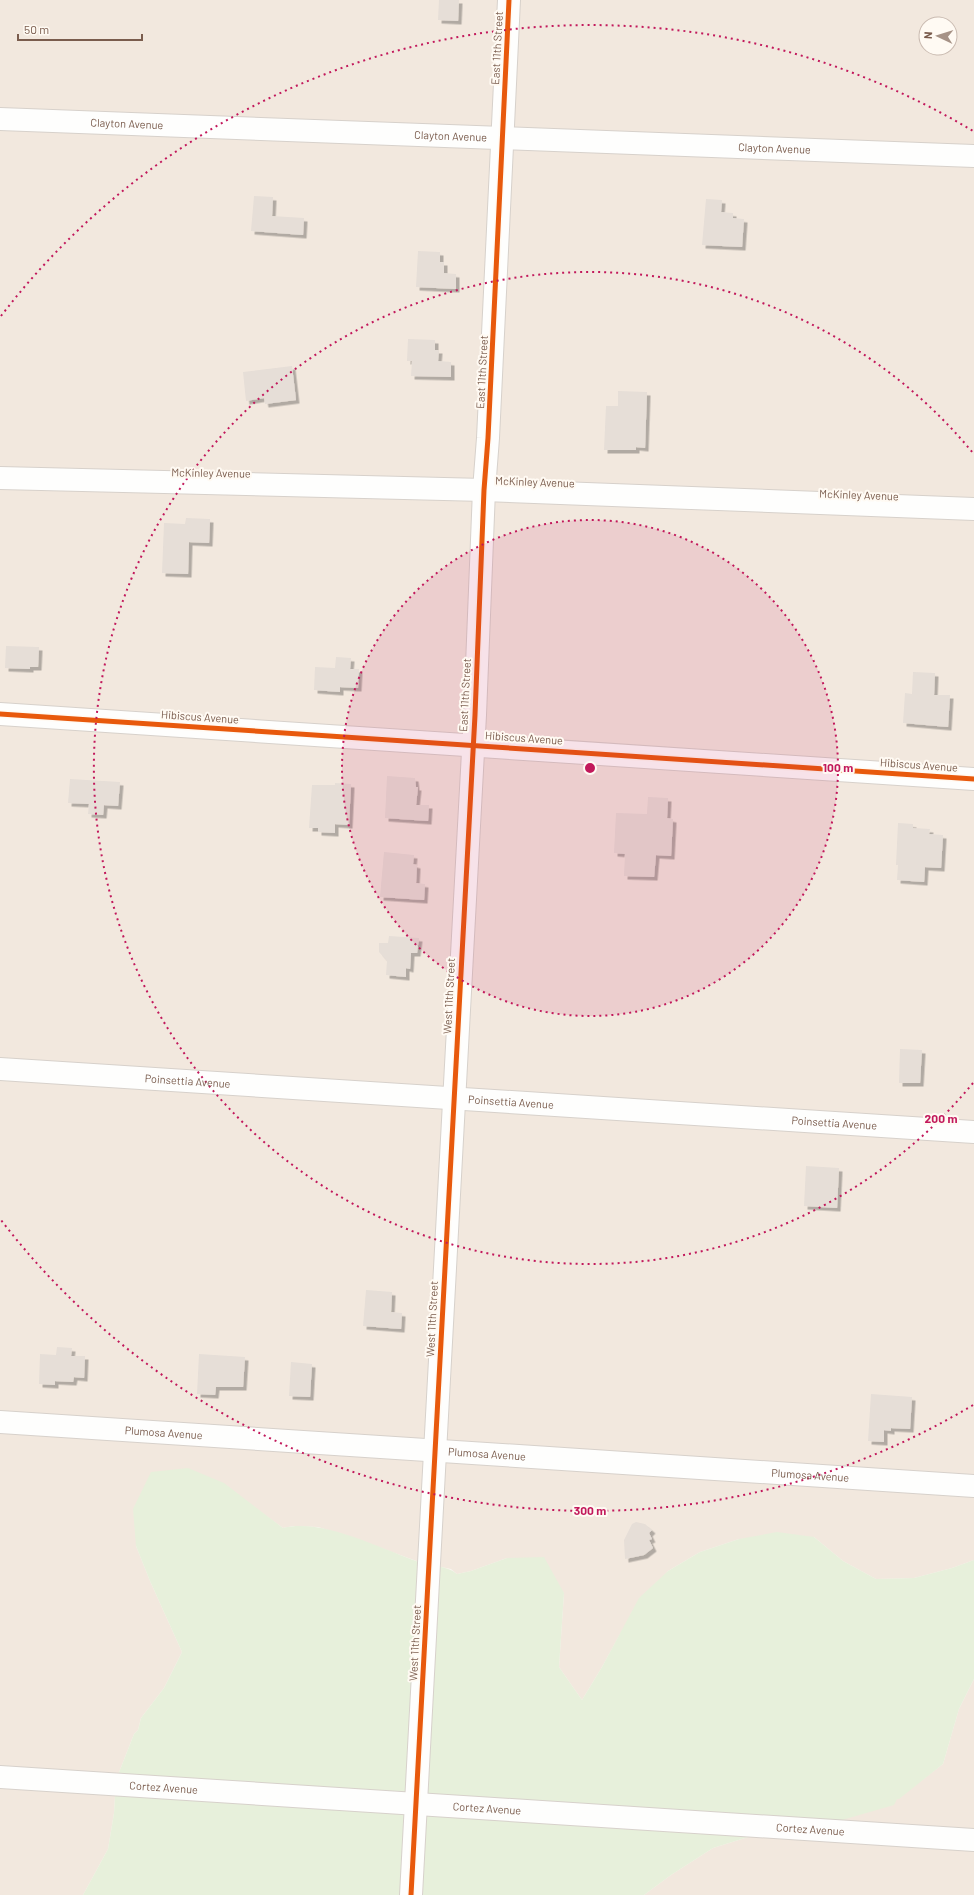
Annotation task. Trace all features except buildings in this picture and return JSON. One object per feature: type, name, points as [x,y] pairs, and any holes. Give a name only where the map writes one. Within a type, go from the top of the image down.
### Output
[{"type":"street","name":"East 11th Street","points":[[472,744],[477,684],[484,490],[488,438],[510,0]]},
{"type":"street","name":"Clayton Avenue","points":[[0,119],[974,156]]},
{"type":"street","name":"McKinley Avenue","points":[[0,478],[484,490],[974,508]]},
{"type":"street","name":"Hibiscus Avenue","points":[[0,714],[472,744],[721,763],[974,779]]},
{"type":"street","name":"West 11th Street","points":[[411,1895],[436,1450],[472,744]]},
{"type":"street","name":"Poinsettia Avenue","points":[[0,1069],[974,1132]]},
{"type":"street","name":"Plumosa Avenue","points":[[0,1422],[974,1486]]},
{"type":"street","name":"Cortez Avenue","points":[[0,1777],[974,1840]]},
{"type":"shaded area","points":[[0,0],[974,0],[974,1560],[952,1568],[914,1578],[876,1579],[843,1561],[814,1537],[739,1539],[700,1552],[668,1571],[620,1634],[582,1700],[559,1667],[564,1593],[507,1558],[471,1571],[457,1574],[451,1569],[422,1563],[351,1537],[318,1527],[293,1526],[283,1528],[254,1507],[136,1546],[182,1652],[164,1688],[141,1718],[138,1730],[134,1734],[116,1780],[114,1813],[108,1849],[83,1895],[0,1895]]},
{"type":"shaded area","points":[[974,1679],[974,1895],[644,1895],[671,1875],[713,1848],[761,1833],[897,1799],[943,1764],[959,1709]]},
{"type":"green space","points":[[188,1468],[224,1483],[283,1528],[299,1526],[316,1527],[334,1531],[352,1536],[424,1564],[448,1569],[457,1574],[471,1571],[507,1558],[544,1557],[564,1593],[559,1667],[582,1700],[602,1667],[639,1598],[668,1571],[700,1552],[739,1539],[777,1532],[814,1537],[843,1561],[876,1579],[914,1578],[952,1568],[974,1560],[974,1679],[959,1709],[943,1764],[899,1799],[897,1799],[894,1805],[842,1820],[761,1833],[713,1848],[671,1875],[644,1895],[83,1895],[108,1849],[114,1813],[116,1780],[134,1734],[138,1730],[141,1718],[164,1688],[182,1652],[136,1546],[133,1509],[151,1472]]},
{"type":"cycle path","points":[[411,1895],[475,715],[484,490],[488,438],[509,0]]},
{"type":"cycle path","points":[[0,714],[974,779]]}]
